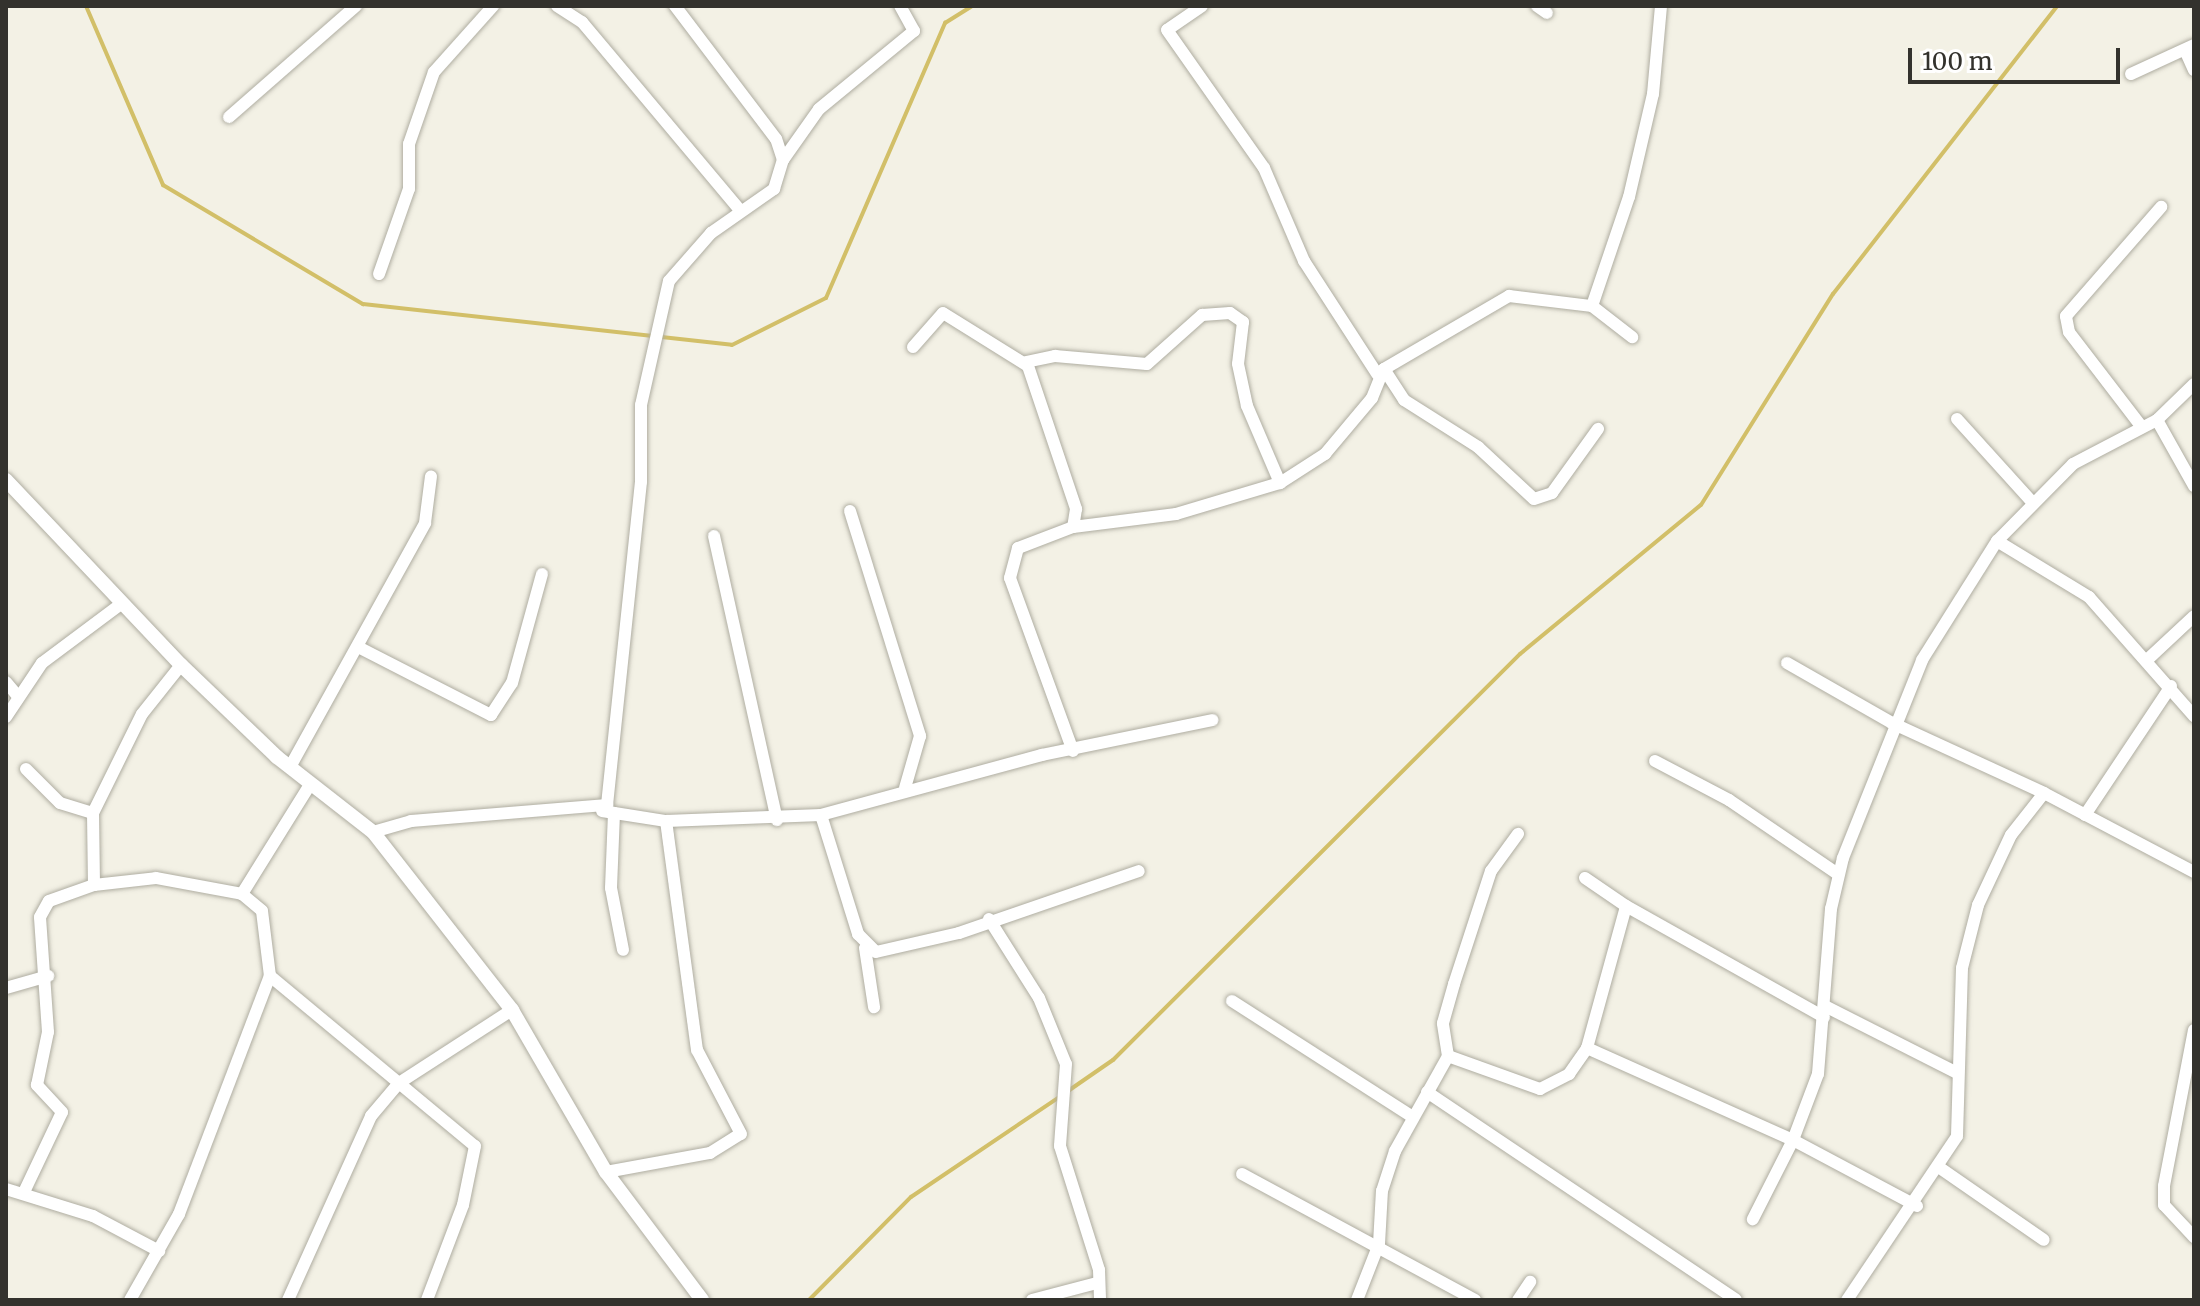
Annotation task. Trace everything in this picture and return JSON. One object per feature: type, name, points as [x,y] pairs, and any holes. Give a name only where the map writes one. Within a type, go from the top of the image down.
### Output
[{"type":"street","points":[[229,117],[356,6]]},
{"type":"street","points":[[379,274],[409,189],[409,144],[434,72],[493,6]]},
{"type":"street","points":[[557,6],[582,22],[740,210]]},
{"type":"street","points":[[675,6],[776,139],[783,160]]},
{"type":"street","points":[[623,950],[611,888],[608,812],[635,546],[641,405],[669,281],[740,210],[774,189],[783,160],[819,109],[914,31],[900,6]]},
{"type":"street","points":[[1202,6],[1167,30],[1264,168],[1304,261],[1404,400],[1478,447],[1534,499],[1552,493],[1598,429]]},
{"type":"street","points":[[1592,306],[1629,197],[1653,94],[1661,6]]},
{"type":"street","points":[[2131,74],[2189,48],[2194,70]]},
{"type":"street","points":[[2141,426],[2069,332],[2066,316],[2161,207]]},
{"type":"street","points":[[1073,751],[1010,578],[1018,548],[1073,527],[1176,514],[1280,483],[1325,454],[1372,398],[1381,372],[1509,296],[1592,306],[1632,337]]},
{"type":"street","points":[[913,347],[943,313],[1026,362],[1074,490],[1073,527]]},
{"type":"street","points":[[1026,362],[1055,356],[1147,364],[1202,315],[1230,313],[1243,322],[1238,364],[1247,406],[1280,483]]},
{"type":"street","points":[[1753,1219],[1793,1140],[1818,1074],[1838,874],[1892,723],[1997,541],[2073,464],[2157,420],[2194,384]]},
{"type":"street","points":[[1957,419],[2033,503]]},
{"type":"street","points":[[2157,420],[2194,486]]},
{"type":"street","points":[[290,767],[362,649],[425,523],[431,476]]},
{"type":"street","points":[[6,480],[181,665],[290,767],[373,832],[512,1010],[606,1172],[702,1300]]},
{"type":"street","points":[[850,511],[920,736],[905,788]]},
{"type":"street","points":[[714,536],[777,820]]},
{"type":"street","points":[[1997,541],[2089,597],[2171,686],[2194,716]]},
{"type":"street","points":[[362,649],[491,715],[512,683],[542,574]]},
{"type":"street","points":[[6,717],[17,695],[42,663],[121,604]]},
{"type":"street","points":[[2147,660],[2194,616]]},
{"type":"street","points":[[1787,663],[1892,723],[2044,793],[2194,872]]},
{"type":"street","points":[[94,885],[93,813],[142,714],[181,665]]},
{"type":"street","points":[[6,682],[17,695]]},
{"type":"street","points":[[2085,815],[2171,686]]},
{"type":"street","points":[[373,832],[411,821],[608,812],[666,821],[777,820],[821,815],[905,788],[1212,720]]},
{"type":"street","points":[[1655,761],[1729,800],[1838,874]]},
{"type":"street","points":[[26,769],[60,803],[93,813]]},
{"type":"street","points":[[242,894],[311,783]]},
{"type":"street","points":[[1854,1297],[1917,1206],[1957,1136],[1962,968],[1978,905],[2011,835],[2044,793]]},
{"type":"street","points":[[821,815],[865,948],[874,1007]]},
{"type":"street","points":[[606,1172],[710,1153],[741,1134],[697,1050],[666,821]]},
{"type":"street","points":[[1357,1300],[1379,1244],[1382,1191],[1413,1117],[1448,1056],[1443,1023],[1491,871],[1518,834]]},
{"type":"street","points":[[865,948],[888,952],[1139,871]]},
{"type":"street","points":[[25,1190],[62,1112],[37,1085],[48,976],[44,908],[94,885],[156,878],[242,894],[262,911],[270,976],[159,1251],[130,1300]]},
{"type":"street","points":[[1585,878],[1626,906],[1824,1012],[1957,1073]]},
{"type":"street","points":[[1448,1056],[1540,1089],[1562,1081],[1587,1048],[1626,906]]},
{"type":"street","points":[[989,919],[1039,998],[1066,1064],[1060,1146],[1100,1300]]},
{"type":"street","points":[[6,988],[48,976]]},
{"type":"street","points":[[270,976],[475,1146],[463,1205],[427,1300]]},
{"type":"street","points":[[1232,1001],[1413,1117]]},
{"type":"street","points":[[288,1300],[333,1188],[371,1116],[399,1083],[512,1010]]},
{"type":"street","points":[[2194,1030],[2164,1186],[2164,1205],[2194,1237]]},
{"type":"street","points":[[1587,1048],[1793,1140],[1917,1206]]},
{"type":"street","points":[[1427,1092],[1736,1300]]},
{"type":"street","points":[[1940,1168],[2044,1240]]},
{"type":"street","points":[[1242,1174],[1379,1244],[1475,1300]]},
{"type":"street","points":[[6,1189],[25,1190],[159,1251]]},
{"type":"street","points":[[1518,1300],[1530,1282]]},
{"type":"street","points":[[1032,1300],[1097,1283]]},
{"type":"waterway","points":[[86,6],[163,185],[363,304],[732,345],[826,298],[945,23],[972,6]]},
{"type":"waterway","points":[[1068,1091],[1113,1060],[1520,654],[1701,505],[1833,294],[2057,6]]},
{"type":"waterway","points":[[809,1300],[911,1197],[1061,1096]]}]
